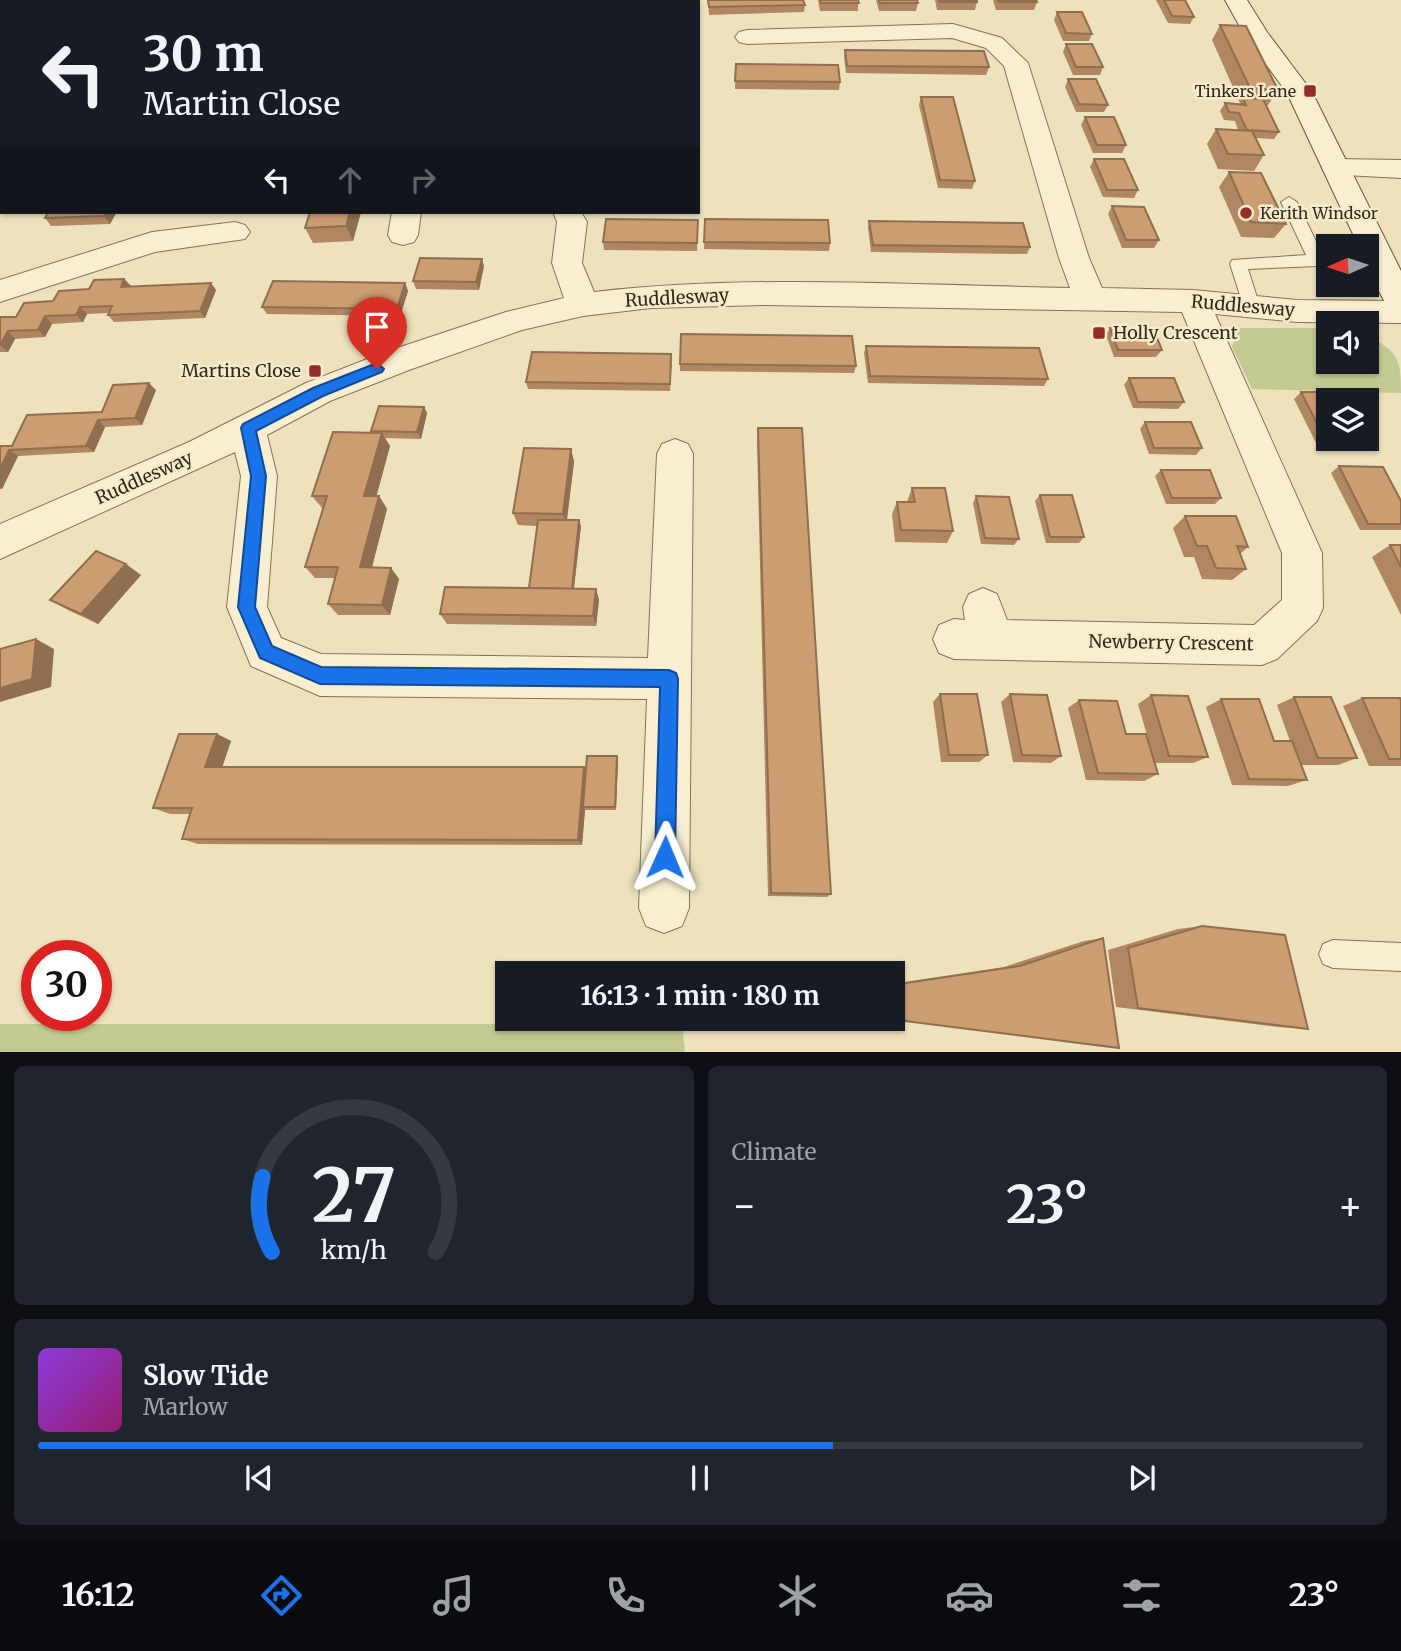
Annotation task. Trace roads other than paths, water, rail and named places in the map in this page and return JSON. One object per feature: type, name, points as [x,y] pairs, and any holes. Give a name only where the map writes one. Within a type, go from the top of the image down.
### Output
[{"type":"street","points":[[1236,0],[1256,34],[1299,92],[1401,303]]},
{"type":"street","points":[[762,40],[953,31],[994,43],[1016,63],[1074,258],[1091,301]]},
{"type":"street","points":[[1336,168],[1401,169]]},
{"type":"street","points":[[568,214],[572,222],[567,263],[583,305]]},
{"type":"street","points":[[0,292],[152,242],[220,238]]},
{"type":"street","name":"Ruddlesway","points":[[0,542],[248,428],[318,392],[397,361],[517,320],[583,305],[651,297],[764,294],[1194,301],[1297,311],[1401,312]]},
{"type":"street","name":"Newberry Crescent","points":[[976,629],[1262,645],[1303,608],[1302,553],[1194,301]]},
{"type":"street","points":[[248,428],[259,476],[247,607],[266,652],[320,675],[669,679]]},
{"type":"street","points":[[664,472],[669,679],[664,908]]},
{"type":"lane","points":[[1251,307],[1238,264],[1317,260],[1289,202]]},
{"type":"lane","points":[[1333,954],[1401,957]]},
{"type":"place","name":"Tinkers Lane","points":[[1310,91]]},
{"type":"place","name":"Kerith Windsor","points":[[1246,213]]},
{"type":"place","name":"Holly Crescent","points":[[1099,333]]},
{"type":"place","name":"Martins Close","points":[[315,371]]}]
